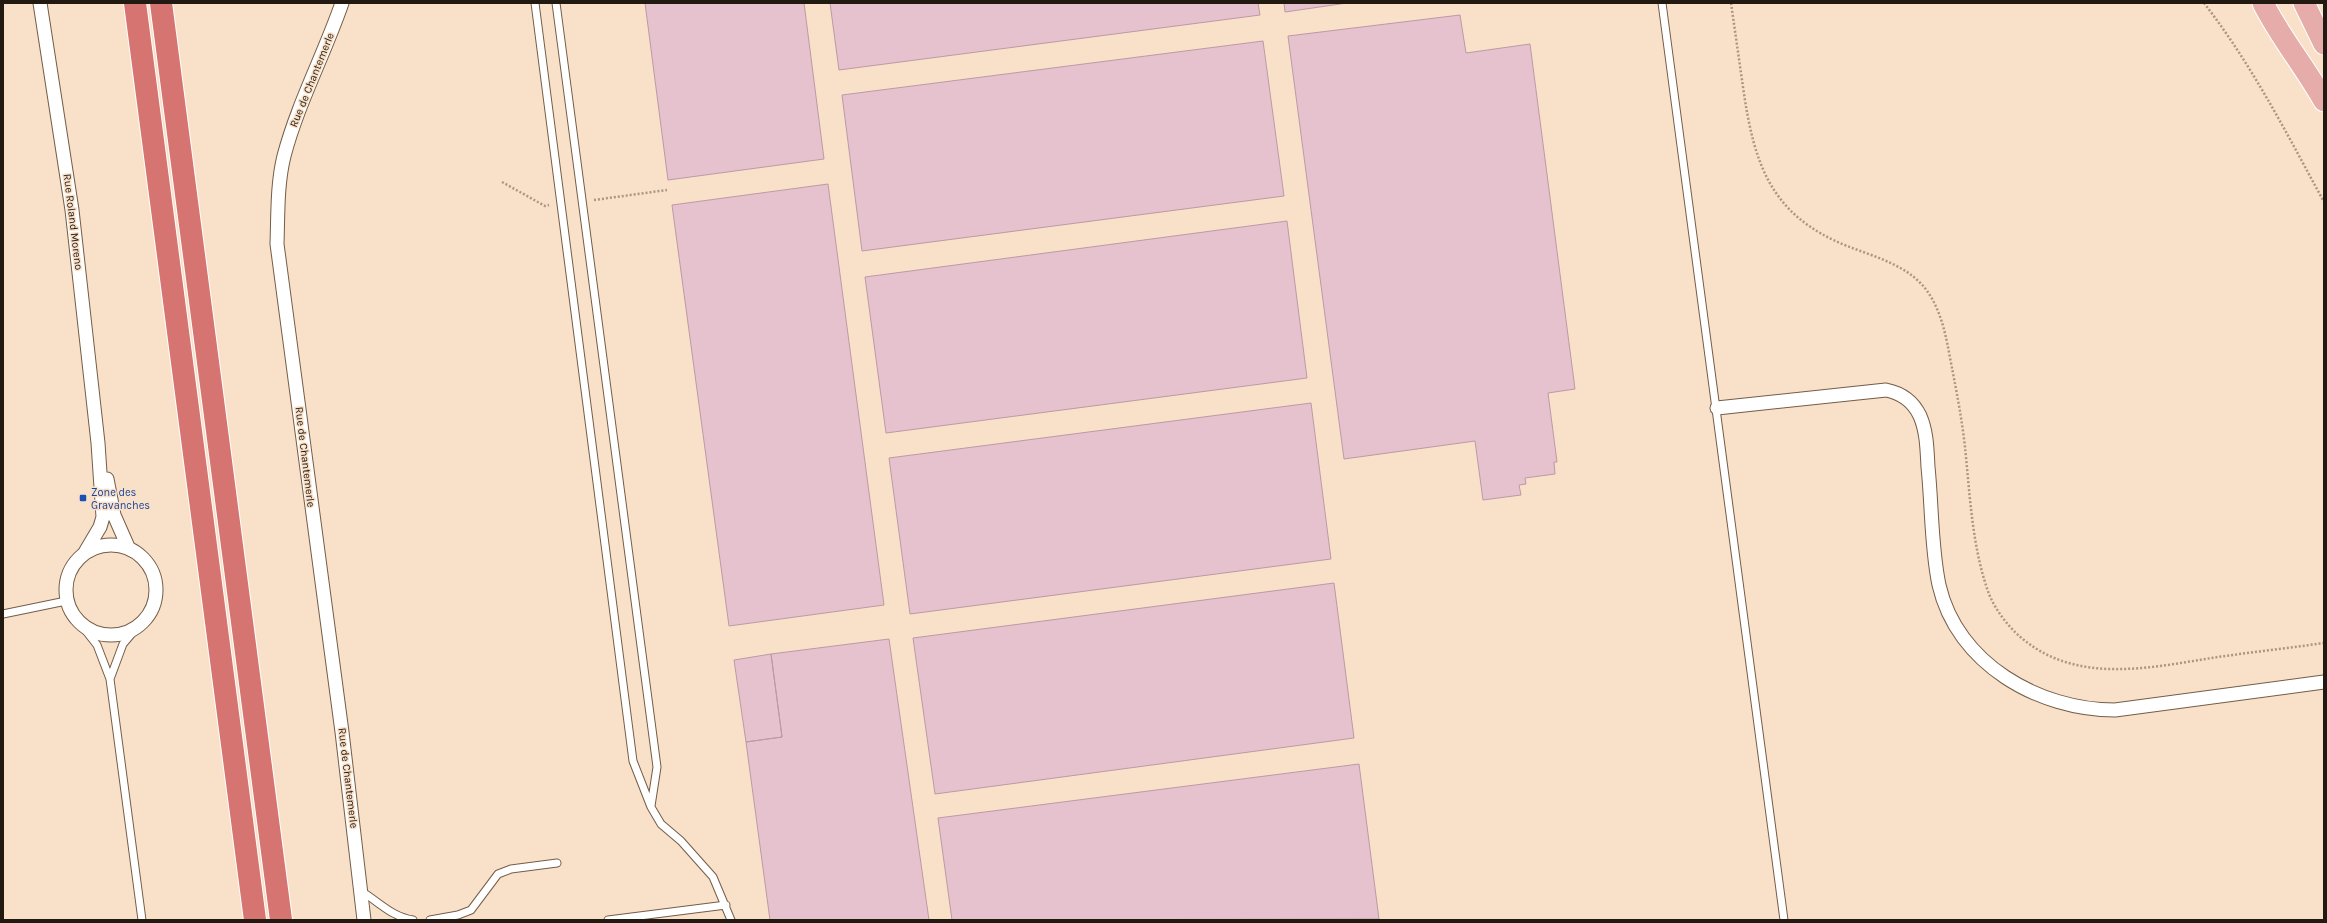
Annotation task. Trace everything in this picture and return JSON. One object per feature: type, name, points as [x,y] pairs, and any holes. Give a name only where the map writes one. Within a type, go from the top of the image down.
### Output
[{"type":"highway","points":[[128,3],[144,70]]},
{"type":"highway","points":[[135,3],[255,920]]},
{"type":"highway","points":[[161,3],[282,920]]},
{"type":"main road","points":[[2263,3],[2272,22],[2313,82],[2324,101]]},
{"type":"main road","points":[[2304,3],[2324,44]]},
{"type":"street","name":"Rue Roland Moreno","points":[[40,3],[72,210],[98,443]]},
{"type":"street","name":"Rue de Chantemerle","points":[[342,3],[300,104],[284,158],[278,201],[278,244],[364,920]]},
{"type":"street","points":[[1717,408],[1886,390],[1900,393],[1910,402],[1920,416],[1926,436],[1936,558],[1939,584],[1944,601],[1967,641],[1984,660],[1999,674],[2040,697],[2063,705],[2092,710],[2115,710],[2324,682]]},
{"type":"street","points":[[98,443],[110,489],[114,515],[129,549]]},
{"type":"street","points":[[84,554],[106,546],[129,549],[140,556],[148,566],[154,577],[154,602],[149,614],[140,624],[129,631],[110,634],[90,630],[79,622],[66,601],[68,577],[74,564],[84,554],[100,527],[103,517],[98,443]]},
{"type":"lane","points":[[534,3],[633,761],[651,807],[661,824],[681,841],[713,877],[731,920]]},
{"type":"lane","points":[[556,3],[657,767],[651,807]]},
{"type":"lane","points":[[1662,3],[1784,920]]},
{"type":"lane","points":[[3,614],[66,601]]},
{"type":"lane","points":[[79,622],[97,645],[110,679],[142,920]]},
{"type":"lane","points":[[110,679],[123,644],[140,624]]},
{"type":"lane","points":[[430,920],[458,915],[471,910],[498,874],[511,870],[557,863]]},
{"type":"lane","points":[[361,891],[374,898],[388,912],[404,919],[413,920]]},
{"type":"lane","points":[[608,920],[726,905]]},
{"type":"path","points":[[1731,3],[1753,148],[1772,189],[1799,220],[1819,234],[1899,267],[1918,280],[1930,294],[1941,315],[1962,422],[1975,532],[1982,572],[1990,596],[2002,617],[2017,635],[2036,650],[2059,662],[2079,667],[2102,669],[2159,666],[2324,644]]},
{"type":"path","points":[[2204,3],[2225,30],[2264,91],[2324,202]]},
{"type":"building","points":[[645,3],[804,3],[824,159],[668,180]]},
{"type":"building","points":[[830,3],[1258,3],[1260,15],[839,70]]},
{"type":"building","points":[[1284,3],[1347,3],[1285,12]]},
{"type":"building","points":[[1460,15],[1466,53],[1530,44],[1575,389],[1548,393],[1557,462],[1554,462],[1555,474],[1525,478],[1526,484],[1519,485],[1521,495],[1483,500],[1475,441],[1344,459],[1288,36]]},
{"type":"building","points":[[1263,41],[1284,196],[862,251],[842,95]]},
{"type":"building","points":[[828,184],[884,605],[729,626],[672,205]]},
{"type":"building","points":[[1287,221],[1307,378],[886,433],[865,277]]},
{"type":"building","points":[[1311,403],[1331,559],[910,614],[889,458]]},
{"type":"building","points":[[1334,583],[1354,738],[935,794],[913,638]]},
{"type":"building","points":[[889,639],[929,920],[770,920],[746,742],[782,737],[771,654]]},
{"type":"building","points":[[771,654],[782,737],[746,742],[734,660]]},
{"type":"building","points":[[1359,764],[1379,919],[952,920],[938,818]]},
{"type":"place","name":"Zone des Gravanches","points":[[83,498]]}]
